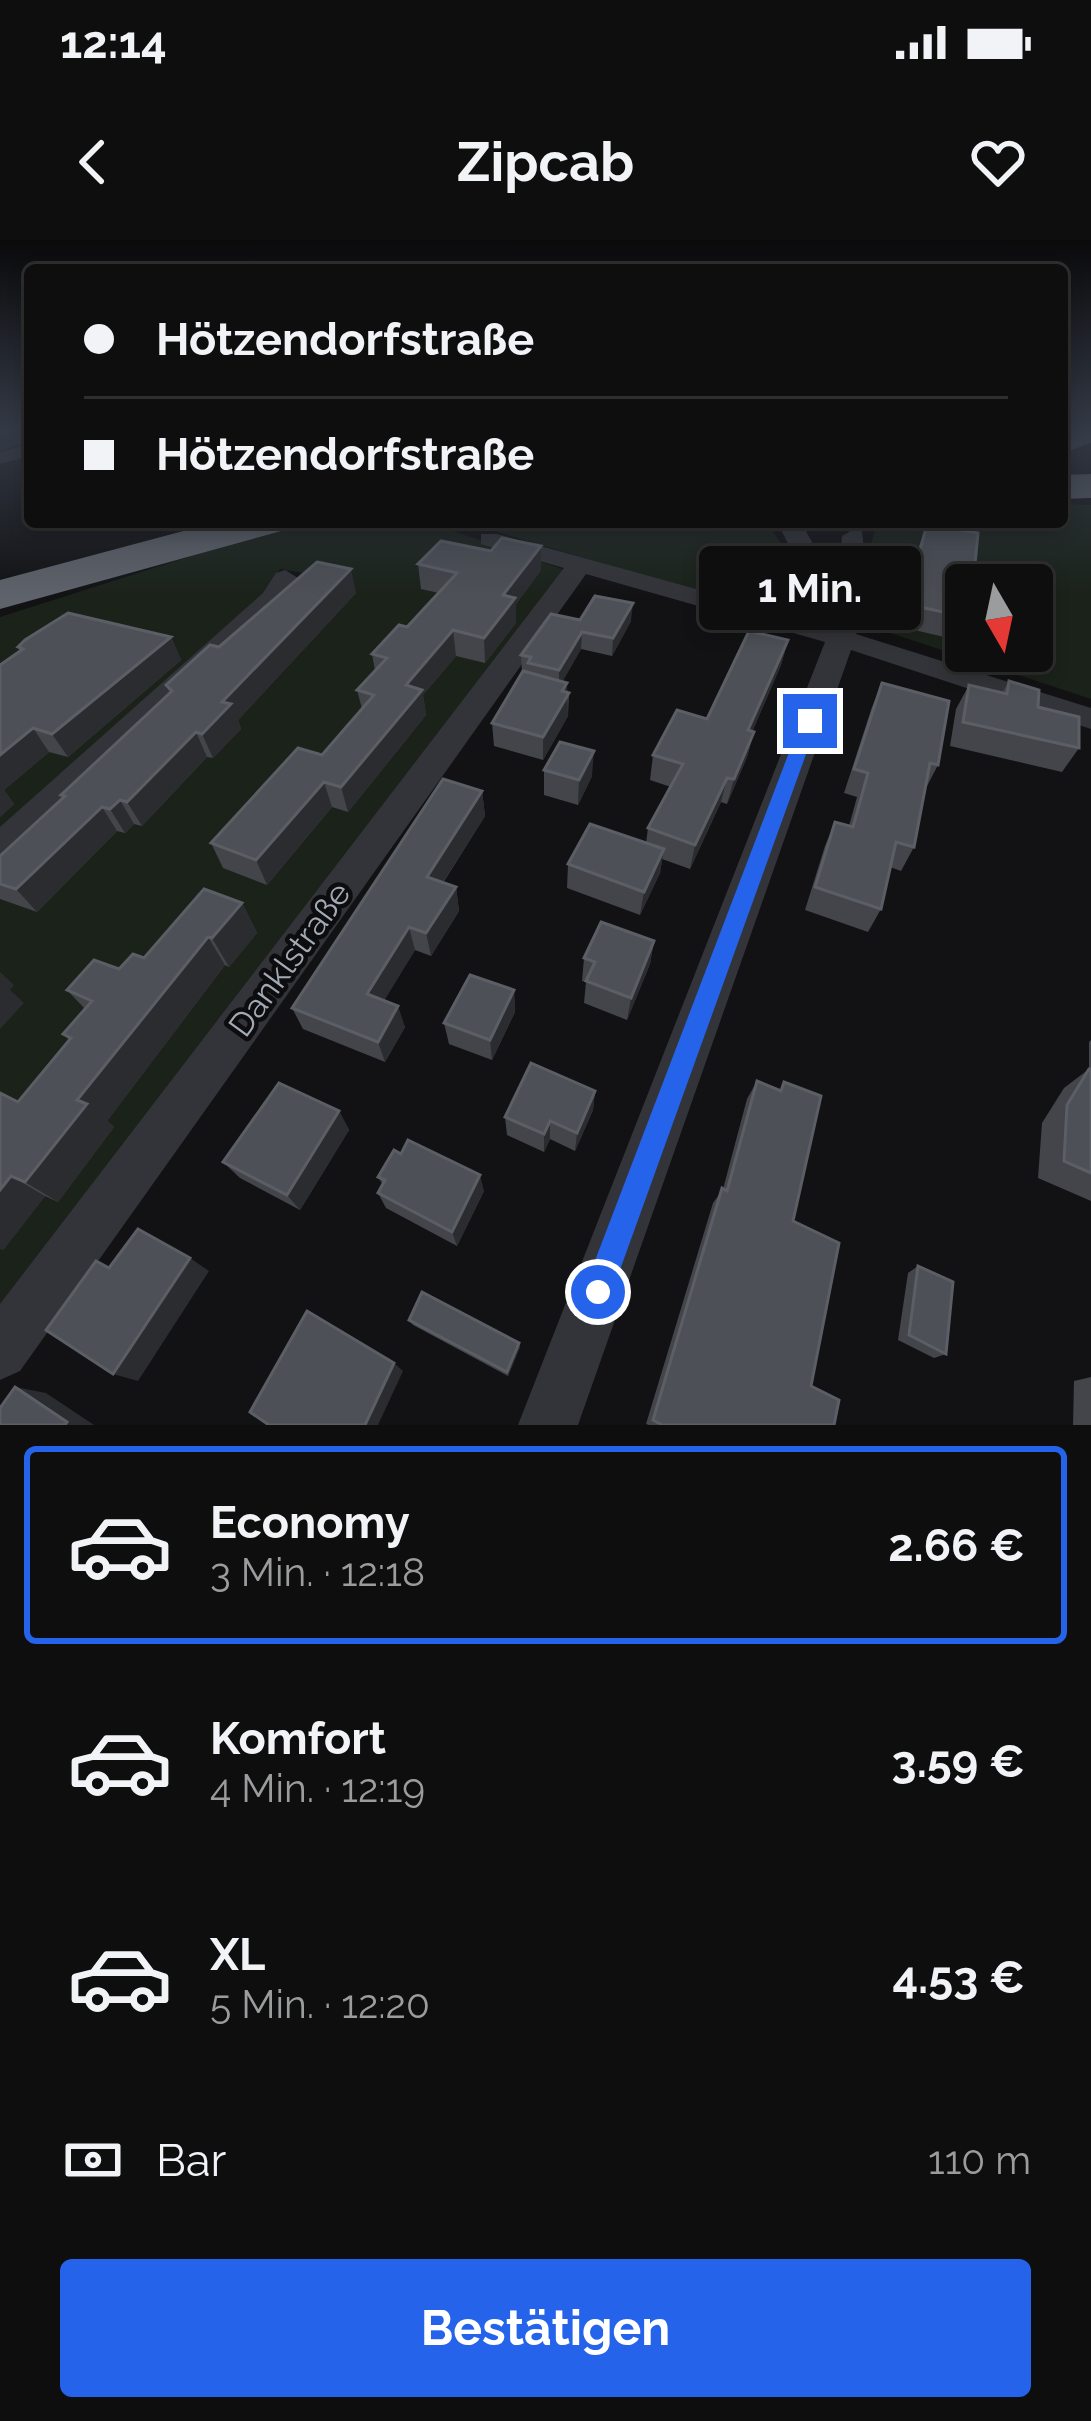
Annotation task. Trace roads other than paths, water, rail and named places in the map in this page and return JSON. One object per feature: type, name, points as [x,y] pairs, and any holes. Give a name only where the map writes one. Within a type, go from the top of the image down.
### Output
[{"type":"highway","points":[[0,560],[104,528]]},
{"type":"highway","points":[[0,593],[200,528]]},
{"type":"highway","points":[[0,593],[244,528]]},
{"type":"street","points":[[792,528],[828,596],[841,638]]},
{"type":"street","points":[[548,1425],[841,638],[854,578],[854,536]]},
{"type":"street","points":[[489,539],[578,568],[841,638],[1091,719]]},
{"type":"street","name":"Danklstraße","points":[[0,1351],[578,568]]},
{"type":"street","points":[[0,849],[273,598],[285,578]]}]
